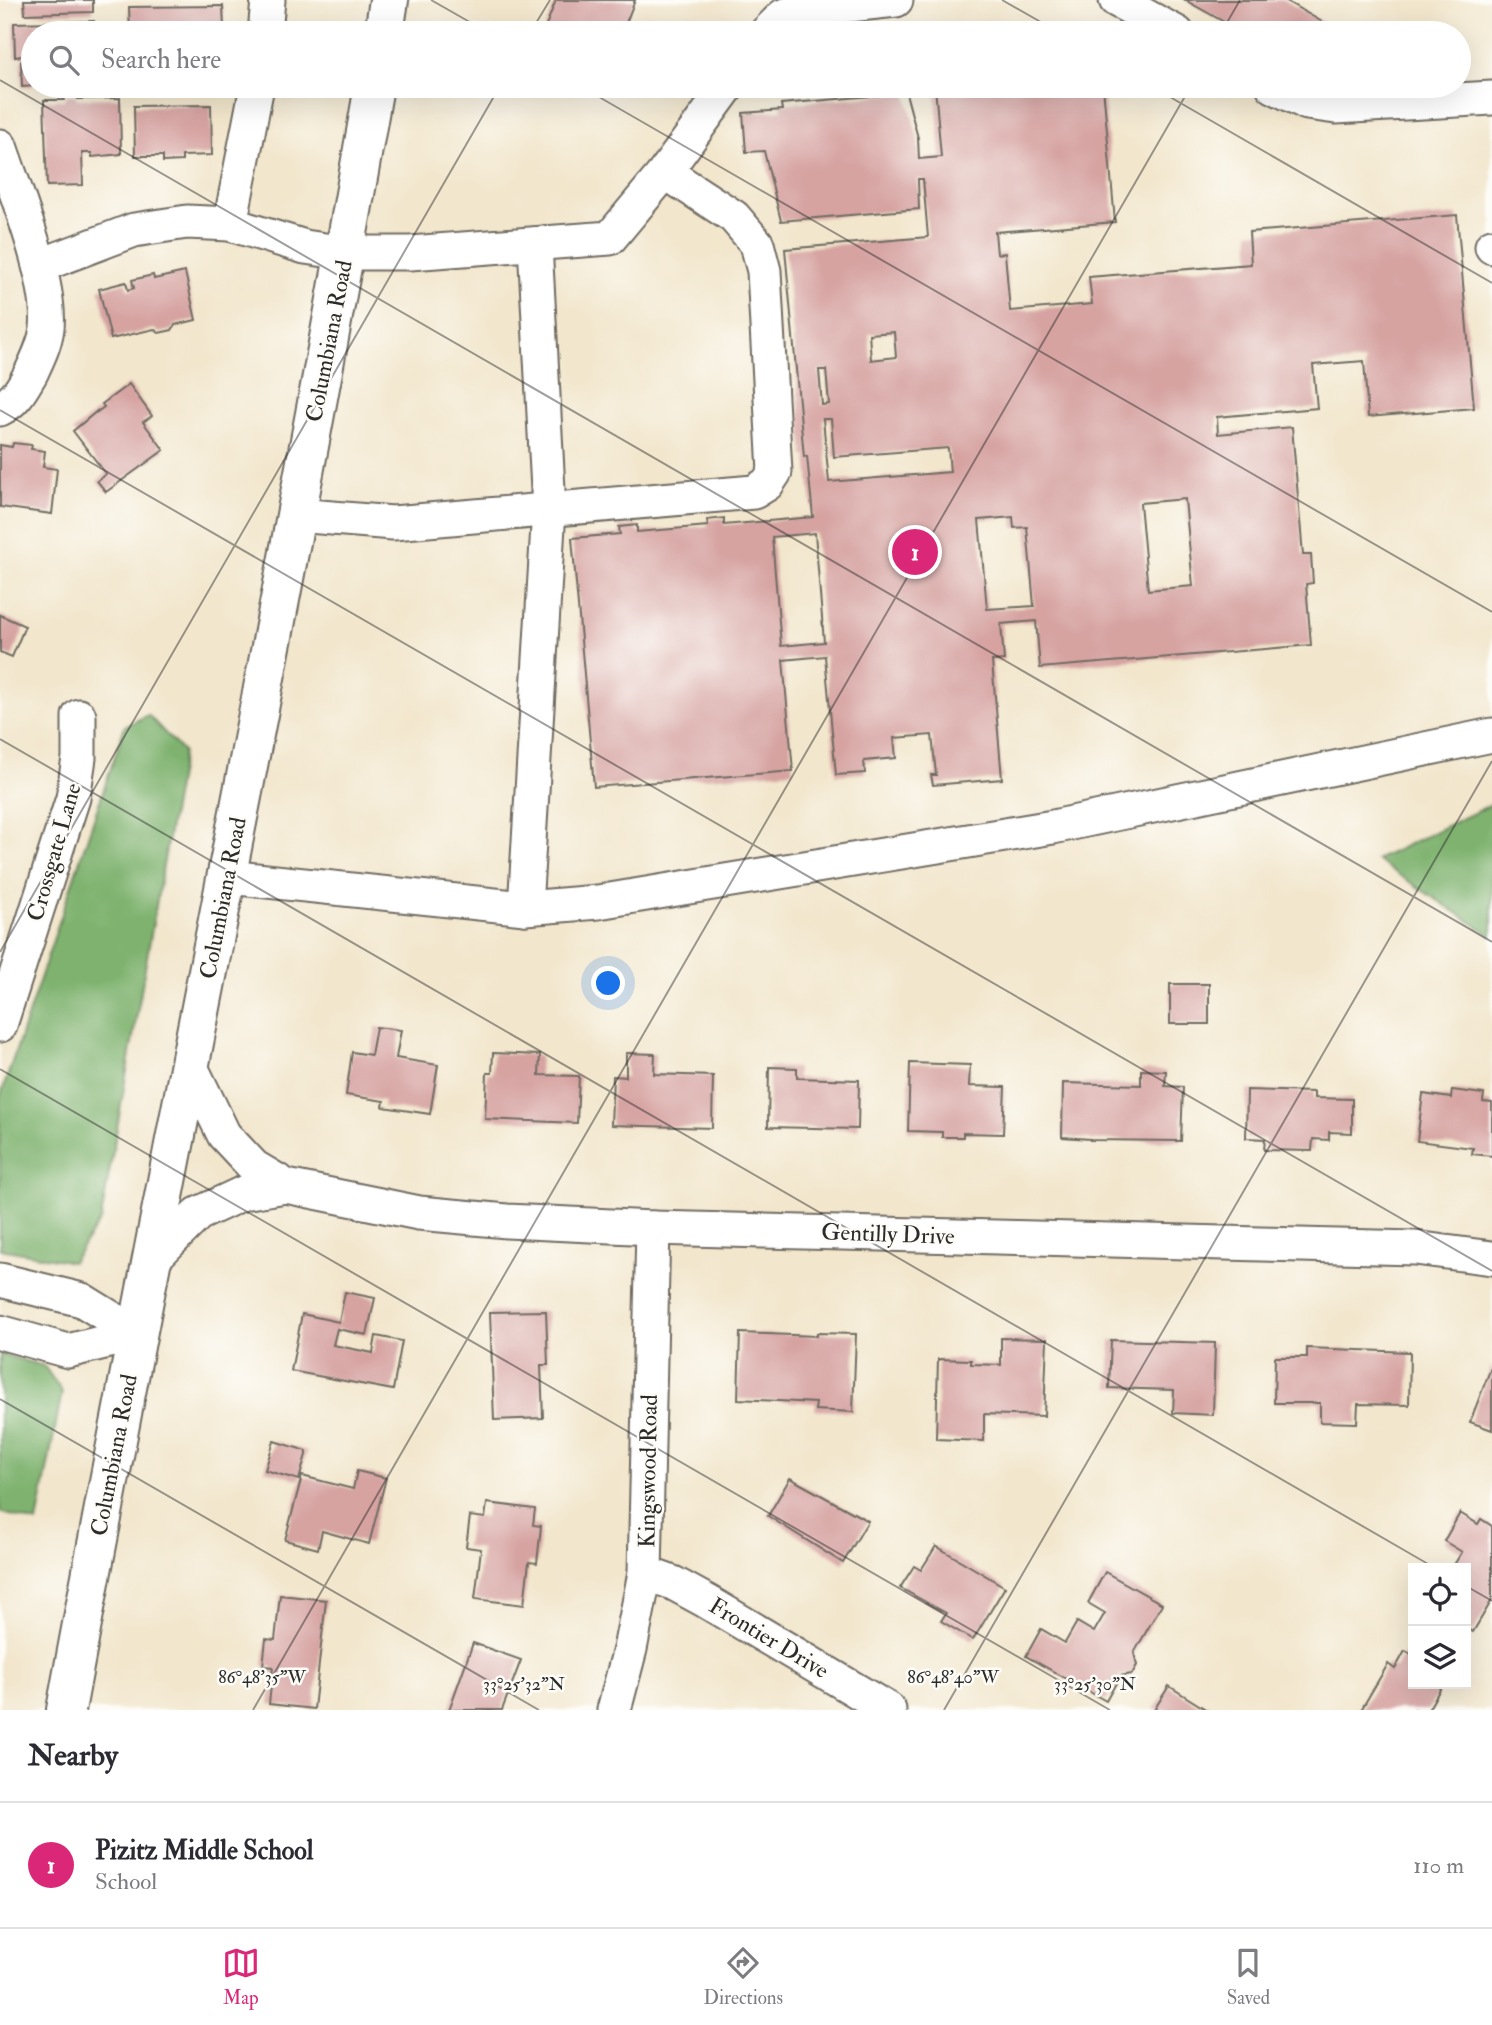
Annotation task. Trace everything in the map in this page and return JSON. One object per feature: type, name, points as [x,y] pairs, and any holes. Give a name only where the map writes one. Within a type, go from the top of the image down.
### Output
[{"type":"main road","points":[[386,21],[389,0]]},
{"type":"main road","name":"Columbiana Road","points":[[66,1710],[151,1261],[228,877],[372,98]]},
{"type":"street","points":[[266,21],[268,0]]},
{"type":"street","points":[[778,21],[783,16],[802,9],[896,0]]},
{"type":"street","points":[[1116,0],[1155,21]]},
{"type":"street","points":[[230,224],[255,98]]},
{"type":"street","points":[[39,267],[134,230],[187,222],[230,224],[305,247],[345,253],[410,253],[610,238],[665,172],[719,98]]},
{"type":"street","points":[[1297,98],[1307,103],[1336,107],[1492,98]]},
{"type":"street","points":[[0,146],[39,267],[48,327],[42,352],[19,396],[0,409]]},
{"type":"street","points":[[296,515],[393,523],[754,492],[767,484],[775,472],[764,271],[757,244],[734,217],[665,172]]},
{"type":"street","points":[[525,908],[549,509],[535,244]]},
{"type":"street","name":"Crossgate Lane","points":[[0,1025],[74,798],[79,758],[79,716]]},
{"type":"street","points":[[228,877],[525,908],[598,902],[1054,827],[1492,735]]},
{"type":"street","name":"Gentilly Drive","points":[[191,1065],[224,1135],[254,1167],[286,1186],[419,1213],[507,1221],[653,1228],[1415,1248],[1492,1258]]},
{"type":"street","name":"Gentilly Drive","points":[[151,1261],[198,1214],[243,1193],[286,1186]]},
{"type":"street","name":"Kingswood Road","points":[[614,1710],[630,1649],[645,1573],[653,1228]]},
{"type":"street","points":[[0,1280],[82,1300],[137,1334]]},
{"type":"street","points":[[0,1332],[68,1351],[137,1334]]},
{"type":"street","name":"Frontier Drive","points":[[645,1573],[673,1583],[706,1601],[889,1710]]},
{"type":"green space","points":[[148,715],[183,752],[101,1219],[72,1262],[0,1249],[0,1098],[125,726]]},
{"type":"green space","points":[[1492,804],[1492,936],[1376,860]]},
{"type":"green space","points":[[0,1354],[44,1366],[62,1392],[37,1523],[0,1512]]},
{"type":"building","points":[[24,0],[93,0],[93,12],[25,14]]},
{"type":"building","points":[[556,0],[635,0],[627,21],[548,21]]},
{"type":"building","points":[[1185,0],[1284,0],[1321,21],[1223,21]]},
{"type":"building","points":[[223,6],[224,21],[130,21],[129,7]]},
{"type":"building","points":[[14,23],[21,23],[21,56],[15,57]]},
{"type":"building","points":[[120,98],[121,154],[92,157],[92,153],[82,153],[83,185],[47,186],[44,100]]},
{"type":"building","points":[[849,98],[907,98],[918,138],[919,159],[941,157],[936,98],[1104,98],[1115,222],[995,232],[997,254],[1005,253],[1010,311],[1092,304],[1089,277],[1251,264],[1249,232],[1457,215],[1474,408],[1368,417],[1364,361],[1313,365],[1317,408],[1217,417],[1218,434],[1292,427],[1303,555],[1311,555],[1313,583],[1306,584],[1311,645],[1040,668],[1036,621],[1001,624],[1004,660],[992,661],[1002,779],[933,785],[931,775],[936,775],[932,735],[894,738],[896,758],[864,761],[865,773],[836,775],[825,656],[783,660],[793,771],[594,787],[572,538],[620,534],[619,527],[637,525],[637,532],[708,526],[707,520],[724,518],[724,525],[813,517],[807,456],[804,457],[785,249],[928,237],[923,179],[918,179],[919,209],[781,221],[764,151],[746,152],[743,113],[782,110],[781,104]],"holes":[[[894,332],[896,357],[871,360],[869,334]],[[819,370],[826,370],[829,404],[822,405]],[[823,419],[831,419],[834,457],[948,448],[950,472],[829,482]],[[1185,499],[1193,586],[1148,590],[1140,503]],[[1013,517],[1014,528],[1027,527],[1034,606],[987,609],[979,520]],[[815,533],[824,642],[781,646],[772,537]]]},
{"type":"building","points":[[211,105],[212,155],[182,156],[182,161],[163,162],[163,156],[135,156],[134,106]]},
{"type":"building","points":[[185,272],[196,320],[175,325],[172,330],[159,333],[154,329],[111,339],[99,289],[126,282],[128,290],[134,288],[132,280],[153,275],[154,279]]},
{"type":"building","points":[[129,384],[152,416],[143,422],[164,450],[106,492],[97,481],[106,474],[73,431]]},
{"type":"building","points":[[13,443],[32,445],[31,449],[45,451],[43,467],[57,469],[52,514],[0,507],[0,445],[12,447]]},
{"type":"building","points":[[0,615],[25,626],[12,657],[0,652]]},
{"type":"building","points":[[1170,984],[1209,984],[1209,1024],[1170,1024]]},
{"type":"building","points":[[376,1027],[401,1030],[396,1058],[438,1065],[430,1114],[383,1107],[384,1101],[346,1095],[352,1052],[371,1055]]},
{"type":"building","points":[[493,1053],[540,1055],[539,1075],[579,1076],[577,1123],[485,1119],[487,1073],[492,1073]]},
{"type":"building","points":[[626,1053],[655,1054],[654,1074],[713,1076],[712,1128],[611,1125],[613,1076],[626,1077]]},
{"type":"building","points":[[910,1063],[970,1065],[969,1086],[1005,1087],[1003,1134],[963,1133],[963,1137],[942,1137],[942,1132],[908,1131]]},
{"type":"building","points":[[769,1067],[797,1068],[797,1078],[859,1080],[858,1129],[768,1127]]},
{"type":"building","points":[[1141,1070],[1166,1071],[1165,1086],[1183,1087],[1181,1141],[1062,1137],[1063,1083],[1141,1085]]},
{"type":"building","points":[[1247,1090],[1314,1092],[1314,1098],[1352,1099],[1352,1133],[1329,1132],[1329,1140],[1313,1139],[1312,1151],[1264,1150],[1265,1139],[1246,1138]]},
{"type":"building","points":[[1452,1090],[1484,1094],[1483,1102],[1492,1103],[1492,1156],[1472,1154],[1473,1148],[1417,1141],[1423,1094],[1451,1098]]},
{"type":"building","points":[[345,1292],[375,1298],[367,1335],[337,1329],[333,1345],[373,1353],[376,1336],[402,1341],[393,1390],[291,1371],[302,1314],[339,1322]]},
{"type":"building","points":[[546,1311],[548,1365],[541,1365],[543,1418],[494,1420],[490,1312]]},
{"type":"building","points":[[740,1333],[817,1336],[817,1333],[856,1334],[853,1412],[815,1410],[816,1403],[738,1399]]},
{"type":"building","points":[[1001,1338],[1047,1339],[1044,1416],[984,1414],[984,1441],[936,1439],[938,1359],[971,1360],[971,1364],[1001,1365]]},
{"type":"building","points":[[1111,1340],[1215,1343],[1213,1415],[1173,1413],[1174,1390],[1109,1388]]},
{"type":"building","points":[[1307,1348],[1410,1352],[1409,1405],[1358,1404],[1357,1423],[1320,1422],[1320,1403],[1274,1403],[1275,1357],[1307,1357]]},
{"type":"building","points":[[1492,1365],[1492,1430],[1470,1422]]},
{"type":"building","points":[[274,1441],[307,1451],[299,1480],[265,1470]]},
{"type":"building","points":[[357,1471],[386,1478],[369,1544],[322,1531],[318,1549],[285,1540],[302,1476],[353,1489]]},
{"type":"building","points":[[790,1478],[868,1521],[843,1563],[768,1516]]},
{"type":"building","points":[[487,1503],[535,1509],[533,1525],[541,1526],[537,1563],[529,1562],[524,1605],[475,1599],[481,1549],[466,1547],[470,1516],[485,1518]]},
{"type":"building","points":[[1460,1513],[1478,1524],[1481,1519],[1492,1526],[1492,1600],[1473,1632],[1471,1563],[1455,1563],[1462,1552],[1444,1541]]},
{"type":"building","points":[[936,1546],[1005,1587],[973,1640],[941,1621],[946,1613],[900,1588],[914,1566],[921,1570]]},
{"type":"building","points":[[1105,1572],[1162,1604],[1134,1653],[1137,1665],[1132,1674],[1120,1676],[1106,1701],[1026,1656],[1041,1629],[1065,1643],[1077,1622],[1094,1632],[1105,1613],[1088,1603]]},
{"type":"building","points":[[280,1595],[326,1600],[314,1709],[269,1704],[273,1667],[263,1666],[266,1639],[275,1640]]},
{"type":"building","points":[[473,1643],[521,1660],[502,1710],[449,1710]]},
{"type":"building","points":[[1405,1651],[1408,1652],[1408,1689],[1440,1689],[1428,1710],[1361,1710],[1388,1664],[1395,1669]]},
{"type":"building","points":[[1169,1686],[1207,1710],[1154,1710]]},
{"type":"place","name":"Pizitz Middle School","points":[[915,552]]}]
